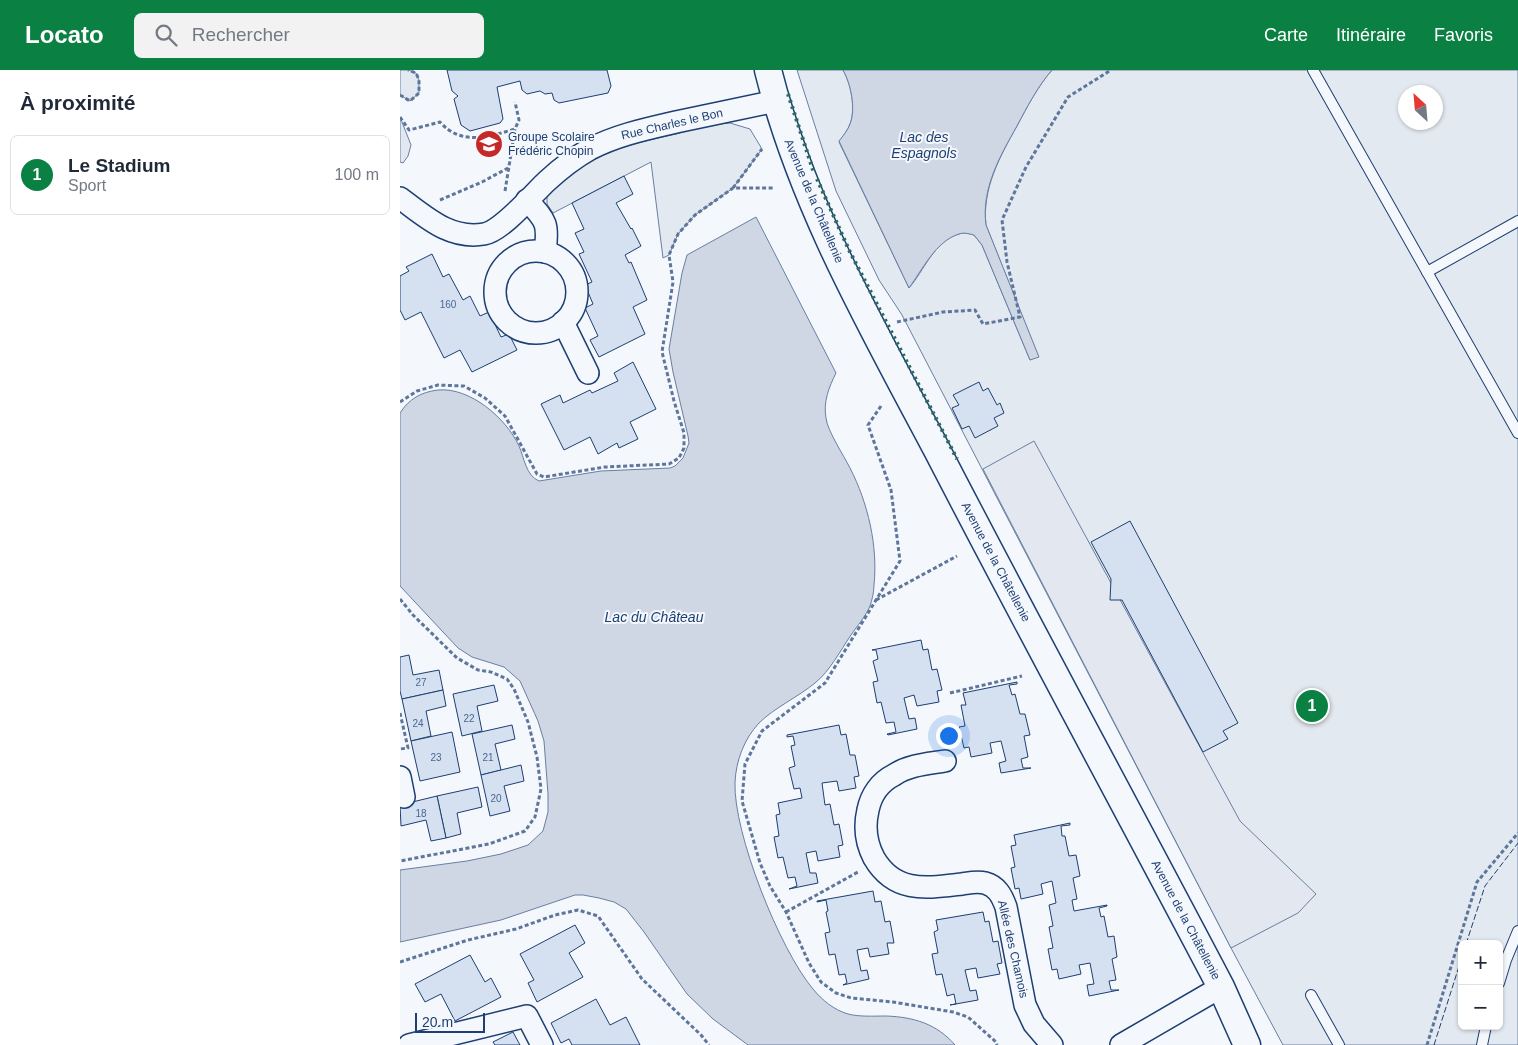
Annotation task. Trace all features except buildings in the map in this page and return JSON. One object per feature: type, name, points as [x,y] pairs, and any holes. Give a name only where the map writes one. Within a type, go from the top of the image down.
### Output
[{"type":"street","name":"Avenue de la Châtellenie","points":[[768,70],[788,139],[807,190],[844,272],[1221,987],[1247,1045]]},
{"type":"street","name":"Rue Charles le Bon","points":[[400,198],[444,229],[460,234],[474,235],[487,233],[499,226],[570,162],[608,140],[636,131],[776,100]]},
{"type":"street","points":[[522,205],[544,219],[547,238],[545,252]]},
{"type":"street","points":[[532,251],[545,252],[567,264],[574,275],[577,288],[576,300],[571,312],[563,322],[552,329],[540,332],[527,332],[516,327],[506,319],[499,308],[495,296],[496,283],[501,271],[509,261],[520,254],[532,251]]},
{"type":"street","points":[[563,322],[588,373]]},
{"type":"street","name":"Allée des Chamois","points":[[945,761],[905,769],[883,782],[873,795],[867,812],[866,829],[869,846],[876,862],[886,873],[910,887],[927,888],[982,882],[996,889],[1003,899],[1006,908],[1025,1005],[1034,1024],[1052,1045]]},
{"type":"street","points":[[1121,1045],[1221,987]]},
{"type":"street","points":[[409,1045],[527,1016],[542,1045]]},
{"type":"lane","points":[[1313,70],[1518,433]]},
{"type":"lane","points":[[1427,272],[1518,221]]},
{"type":"lane","points":[[1503,970],[1518,931]]},
{"type":"lane","points":[[1312,995],[1339,1045]]},
{"type":"lane","points":[[1482,1045],[1485,1030]]},
{"type":"path","points":[[400,95],[410,101],[419,93],[419,80],[416,73],[408,70]]},
{"type":"path","points":[[891,324],[942,312],[975,310],[983,324],[1020,317],[1007,262],[1002,220],[1026,167],[1068,97],[1111,70]]},
{"type":"path","points":[[515,102],[519,120],[515,129],[505,192],[522,205]]},
{"type":"path","points":[[400,117],[409,130],[440,122],[446,129],[470,138],[493,136],[515,129]]},
{"type":"path","points":[[400,402],[417,391],[438,386],[464,386],[485,398],[505,416],[537,474],[544,477],[605,467],[670,464],[679,458],[684,448],[684,433],[671,393],[662,352],[673,282],[669,256],[678,234],[694,215],[733,188],[762,149]]},
{"type":"path","points":[[434,202],[482,182],[509,167]]},
{"type":"path","points":[[733,188],[775,188]]},
{"type":"path","points":[[881,406],[868,425],[891,490],[900,561],[825,683],[762,731],[745,764],[742,801],[763,871],[786,912],[808,963],[821,982],[836,993],[858,999],[893,1002],[953,1012],[968,1017],[997,1045]]},
{"type":"path","points":[[875,600],[957,556]]},
{"type":"path","points":[[400,599],[413,615],[457,658],[478,670],[491,672],[507,679],[528,722],[537,758],[541,789],[536,818],[525,831],[489,844],[400,861]]},
{"type":"path","points":[[950,693],[1022,676]]},
{"type":"path","points":[[400,713],[408,748],[400,749]]},
{"type":"path","points":[[1427,1045],[1477,882],[1518,834]]},
{"type":"path","points":[[786,912],[876,862]]},
{"type":"path","points":[[400,962],[468,940],[516,929],[578,910],[598,916],[642,978],[709,1045]]},
{"type":"shaded area","points":[[400,70],[416,73],[419,80],[419,93],[410,101],[400,95]]},
{"type":"shaded area","points":[[797,70],[843,70],[850,89],[853,111],[847,131],[839,142],[909,288],[930,257],[943,243],[961,233],[974,235],[982,245],[1030,360],[1038,356],[986,225],[985,212],[990,186],[999,161],[1033,97],[1052,70],[1518,70],[1518,1045],[1283,1045],[902,315],[879,280],[836,191]]},
{"type":"shaded area","points":[[400,117],[411,145],[408,156],[403,163],[400,162]]},
{"type":"shaded area","points":[[730,123],[750,129],[762,149],[733,188],[695,215],[678,234],[669,255],[663,258],[651,162],[553,213],[547,204],[547,196],[562,182],[577,170],[606,154],[638,143],[716,124]]},
{"type":"shaded area","points":[[1034,441],[1240,821],[1316,894],[1298,913],[1231,948],[983,469]]},
{"type":"water","name":"Lac des Espagnols","points":[[843,70],[1052,70],[1033,97],[998,161],[989,186],[985,212],[986,225],[1039,357],[1030,360],[982,245],[974,235],[961,233],[943,243],[936,249],[909,288],[839,141],[849,126],[853,111],[850,89]]},
{"type":"water","name":"Lac du Château","points":[[756,217],[836,373],[827,395],[825,406],[826,418],[829,429],[856,481],[867,510],[873,540],[875,570],[871,604],[830,667],[815,683],[759,723],[745,743],[739,758],[735,782],[736,804],[742,830],[750,860],[773,920],[800,971],[820,997],[833,1007],[848,1014],[906,1018],[924,1023],[941,1032],[955,1045],[748,1045],[713,1019],[687,994],[626,909],[614,902],[583,895],[575,895],[501,920],[400,942],[400,870],[467,861],[501,854],[528,845],[543,831],[548,812],[548,794],[544,741],[538,721],[520,681],[504,667],[472,657],[458,648],[400,586],[400,413],[411,400],[421,394],[432,391],[450,390],[474,399],[496,415],[513,435],[528,471],[539,481],[601,471],[670,468],[675,466],[683,458],[689,443],[669,349],[682,273],[687,255]]},
{"type":"hedge","points":[[788,94],[814,173]]},
{"type":"hedge","points":[[817,179],[849,250],[957,459]]},
{"type":"fence","points":[[1467,940],[1485,886],[1518,843]]},
{"type":"fence","points":[[1434,1045],[1458,970]]},
{"type":"place","name":"Groupe Scolaire Frédéric Chopin","points":[[489,144]]},
{"type":"place","name":"Le Stadium","points":[[1312,706]]}]
